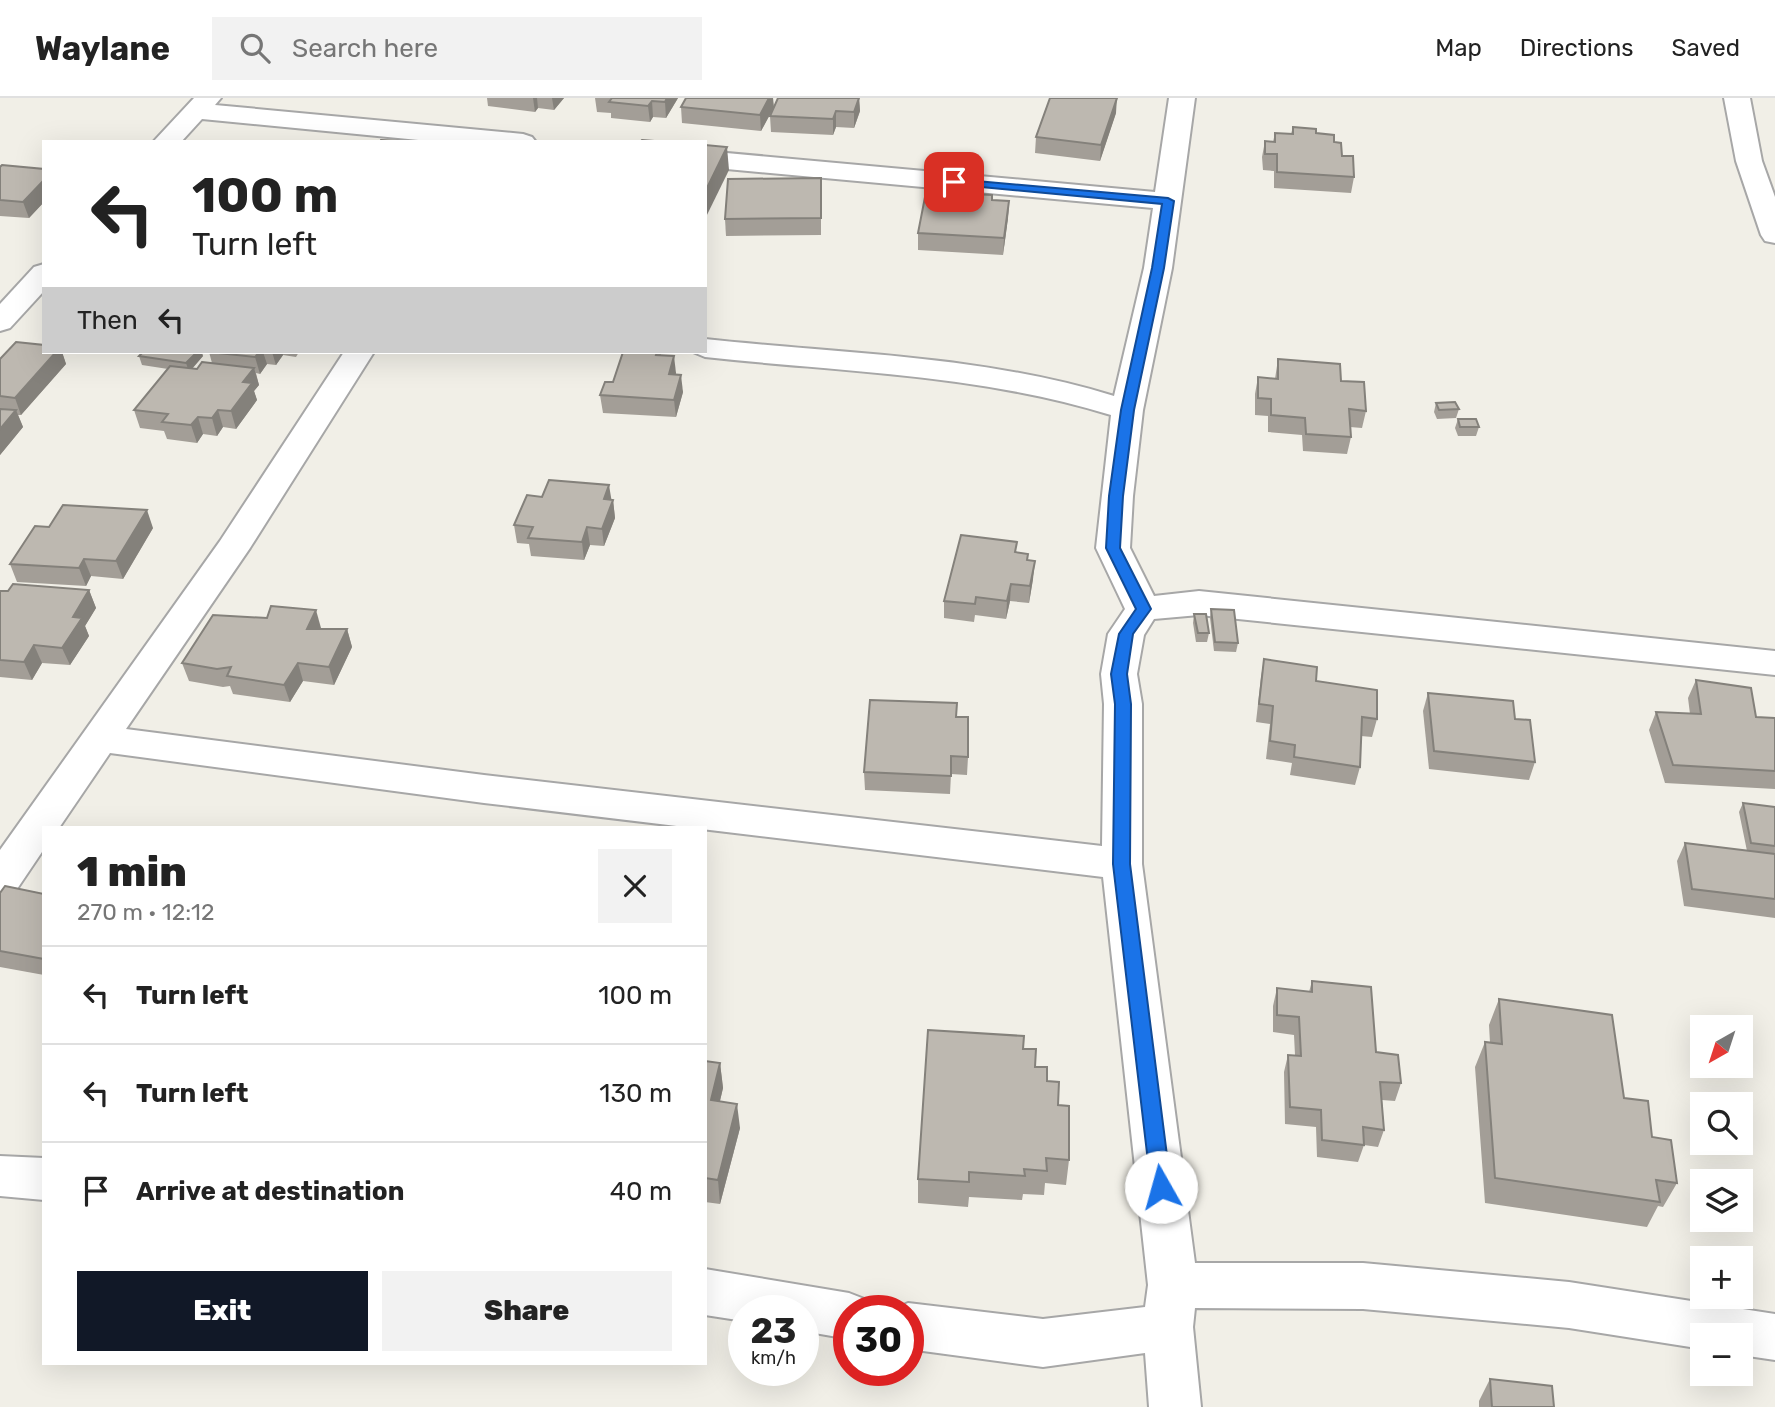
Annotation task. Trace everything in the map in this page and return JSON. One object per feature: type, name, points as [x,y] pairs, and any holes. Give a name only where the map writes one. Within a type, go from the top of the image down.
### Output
[{"type":"street","points":[[1143,609],[1113,548],[1116,496],[1127,410],[1158,268],[1182,98]]},
{"type":"street","points":[[1737,98],[1749,161],[1775,235]]},
{"type":"street","points":[[168,140],[202,105],[506,140]]},
{"type":"street","points":[[707,159],[1168,201]]},
{"type":"street","points":[[0,322],[40,282]]},
{"type":"street","points":[[707,348],[975,376],[1089,396],[1127,410]]},
{"type":"street","points":[[0,881],[102,739],[233,548],[358,354]]},
{"type":"street","points":[[1175,1407],[1170,1306],[1122,864],[1123,704],[1119,674],[1126,634],[1143,609],[1199,603],[1775,663]]},
{"type":"street","points":[[102,739],[411,782],[569,797],[686,816],[858,832],[1122,864]]},
{"type":"street","points":[[0,1176],[42,1179]]},
{"type":"street","points":[[924,1328],[1043,1343],[1170,1306],[1363,1286],[1569,1305],[1775,1337]]},
{"type":"street","points":[[707,1292],[833,1313]]},
{"type":"building","points":[[612,98],[667,98],[665,102],[652,101],[648,106],[609,102]]},
{"type":"building","points":[[686,98],[769,98],[760,115],[681,107]]},
{"type":"building","points":[[778,98],[859,98],[854,112],[836,111],[833,119],[770,116]]},
{"type":"building","points":[[1050,98],[1117,98],[1101,145],[1036,137]]},
{"type":"building","points":[[1293,127],[1316,129],[1316,133],[1334,135],[1334,142],[1341,143],[1342,156],[1353,156],[1354,177],[1277,172],[1277,154],[1265,154],[1265,141],[1275,142],[1275,133],[1293,134]]},
{"type":"building","points":[[707,145],[727,147],[707,188]]},
{"type":"building","points":[[0,167],[42,169],[42,182],[23,202],[0,200]]},
{"type":"building","points":[[821,178],[821,218],[725,219],[728,179]]},
{"type":"building","points":[[953,193],[992,195],[992,200],[1009,201],[1004,238],[918,233],[925,197],[951,198]]},
{"type":"building","points":[[16,342],[42,345],[42,354],[54,354],[15,398],[0,396],[0,359]]},
{"type":"building","points":[[141,354],[195,354],[186,363],[139,356]]},
{"type":"building","points":[[227,354],[257,354],[255,357]]},
{"type":"building","points":[[622,354],[674,356],[669,374],[681,375],[674,400],[600,395],[605,382],[613,382]]},
{"type":"building","points":[[1278,359],[1340,364],[1341,381],[1364,382],[1366,411],[1349,409],[1351,437],[1306,434],[1305,418],[1271,415],[1271,399],[1258,398],[1258,377],[1278,379]]},
{"type":"building","points":[[202,362],[254,368],[243,382],[252,383],[231,411],[218,410],[212,418],[198,417],[191,425],[162,422],[168,414],[134,410],[170,366],[197,369]]},
{"type":"building","points":[[1455,402],[1459,409],[1439,410],[1436,403]]},
{"type":"building","points":[[0,409],[16,410],[0,429]]},
{"type":"building","points":[[1458,419],[1476,419],[1479,427],[1460,427]]},
{"type":"building","points":[[549,480],[609,485],[604,499],[613,500],[602,529],[587,527],[582,542],[528,538],[533,527],[514,525],[527,495],[542,497]]},
{"type":"building","points":[[63,505],[147,510],[116,561],[84,559],[79,568],[10,564],[35,526],[49,527]]},
{"type":"building","points":[[961,535],[1017,542],[1015,552],[1028,554],[1027,560],[1035,561],[1030,586],[1011,584],[1007,601],[976,597],[975,604],[944,601]]},
{"type":"building","points":[[13,584],[89,590],[73,617],[82,618],[62,648],[34,645],[24,662],[0,660],[0,591],[8,591]]},
{"type":"building","points":[[271,606],[316,610],[307,629],[347,629],[329,667],[298,663],[284,685],[227,676],[231,667],[217,669],[182,663],[213,615],[267,618]]},
{"type":"building","points":[[1211,609],[1234,610],[1238,643],[1215,642]]},
{"type":"building","points":[[1194,614],[1206,614],[1209,633],[1198,633]]},
{"type":"building","points":[[1264,659],[1317,667],[1316,681],[1377,690],[1377,719],[1362,717],[1360,767],[1294,757],[1295,745],[1270,741],[1273,706],[1259,704]]},
{"type":"building","points":[[1696,680],[1751,688],[1756,717],[1775,718],[1775,771],[1673,765],[1656,712],[1701,714]]},
{"type":"building","points":[[1428,693],[1513,701],[1515,719],[1530,720],[1535,762],[1434,751]]},
{"type":"building","points":[[870,700],[957,703],[956,717],[968,717],[968,757],[951,756],[951,776],[864,772]]},
{"type":"building","points":[[1743,803],[1775,807],[1775,846],[1751,843]]},
{"type":"building","points":[[1685,843],[1775,854],[1775,899],[1692,889]]},
{"type":"building","points":[[5,886],[42,894],[42,959],[0,951],[0,893]]},
{"type":"building","points":[[1312,981],[1371,987],[1376,1052],[1398,1055],[1401,1083],[1380,1082],[1384,1130],[1363,1127],[1364,1145],[1322,1140],[1321,1110],[1290,1107],[1288,1055],[1301,1056],[1299,1017],[1277,1015],[1277,988],[1312,992]]},
{"type":"building","points":[[1499,999],[1612,1015],[1624,1098],[1648,1101],[1652,1137],[1671,1140],[1677,1183],[1656,1180],[1660,1202],[1495,1178],[1485,1042],[1502,1044]]},
{"type":"building","points":[[928,1030],[1024,1036],[1023,1049],[1036,1049],[1035,1067],[1047,1067],[1047,1081],[1059,1082],[1058,1105],[1069,1106],[1069,1160],[1046,1158],[1047,1171],[1024,1169],[1025,1176],[969,1172],[969,1182],[918,1179]]},
{"type":"building","points":[[707,1061],[720,1063],[711,1100],[737,1104],[718,1180],[707,1178]]},
{"type":"building","points":[[1490,1379],[1552,1386],[1554,1407],[1492,1407]]},
{"type":"route","points":[[954,182],[1168,201],[1158,268],[1127,410],[1116,496],[1113,548],[1143,609],[1126,634],[1119,674],[1123,704],[1122,864],[1161,1187]]}]
